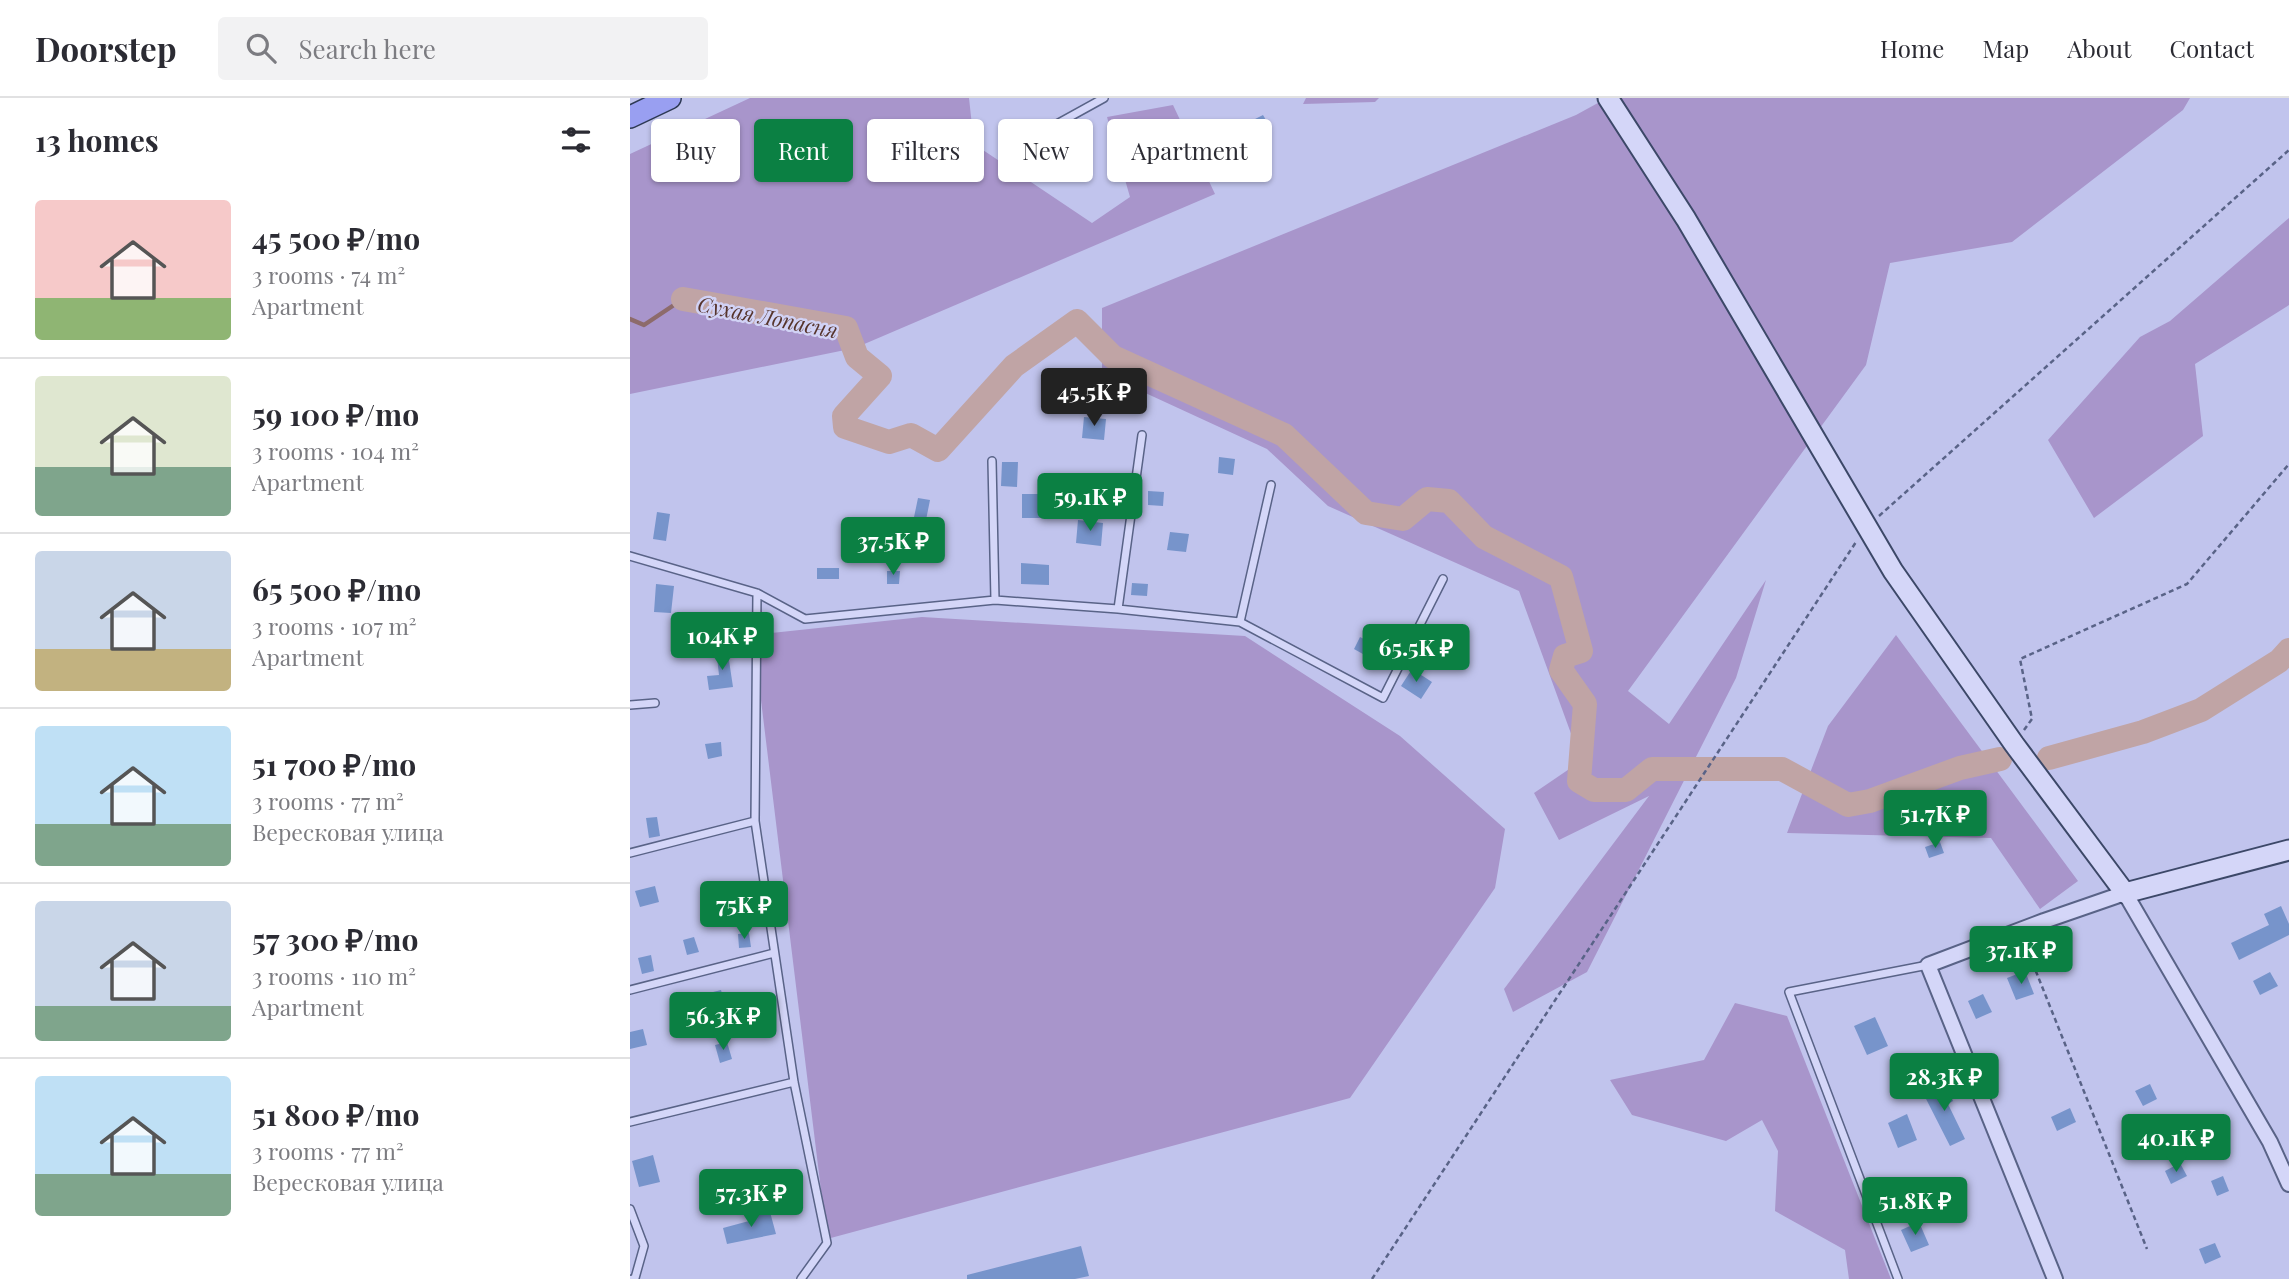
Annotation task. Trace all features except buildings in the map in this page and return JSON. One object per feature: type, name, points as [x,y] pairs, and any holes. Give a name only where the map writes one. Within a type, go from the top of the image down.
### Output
[{"type":"main road","points":[[630,117],[647,103],[670,98]]},
{"type":"street","points":[[1608,98],[1686,219],[1893,571],[2014,744],[2125,894],[2270,1142],[2289,1184]]},
{"type":"street","points":[[2055,1279],[1928,965],[2125,894],[2289,850]]},
{"type":"lane","points":[[1066,119],[1104,98]]},
{"type":"lane","points":[[1118,609],[1142,435]]},
{"type":"lane","points":[[992,461],[995,600]]},
{"type":"lane","points":[[1240,622],[1271,485]]},
{"type":"lane","points":[[630,556],[757,593],[805,619],[995,600],[1240,622],[1383,698],[1443,579]]},
{"type":"lane","points":[[757,593],[755,821],[794,1082],[827,1242],[801,1279]]},
{"type":"lane","points":[[630,705],[655,703]]},
{"type":"lane","points":[[630,853],[755,821]]},
{"type":"lane","points":[[630,990],[774,953]]},
{"type":"lane","points":[[1898,1279],[1789,992],[1928,965]]},
{"type":"lane","points":[[630,1122],[794,1082]]},
{"type":"lane","points":[[630,1209],[644,1246],[634,1279]]},
{"type":"path","points":[[1372,1279],[1824,587],[1866,527],[2289,150]]},
{"type":"path","points":[[2014,744],[2032,719],[2020,659],[2187,584],[2289,464]]},
{"type":"path","points":[[2044,921],[2049,946],[2034,964],[2147,1249]]},
{"type":"shaded area","points":[[750,98],[969,98],[971,119],[867,119],[867,182],[984,182],[984,151],[998,160],[998,182],[1031,182],[1092,223],[1130,197],[1126,182],[1209,182],[1215,194],[855,348],[630,394],[630,154],[651,144],[651,182],[740,182],[740,119],[705,119]]},
{"type":"shaded area","points":[[1306,98],[1379,98],[1375,102],[1303,104]]},
{"type":"shaded area","points":[[1607,98],[2190,98],[2183,110],[2012,242],[1890,263],[1866,365],[1628,691],[1669,724],[1766,580],[1736,678],[1587,972],[1513,1012],[1504,989],[1649,796],[1559,840],[1534,793],[1581,761],[1519,591],[1328,506],[1267,449],[1102,373],[1102,308],[1576,115]]},
{"type":"shaded area","points":[[1173,105],[1180,119],[1107,117]]},
{"type":"shaded area","points":[[2289,218],[2289,305],[2195,364],[2203,436],[2094,518],[2048,440],[2140,337],[2170,321]]},
{"type":"shaded area","points":[[922,617],[1245,636],[1400,736],[1505,829],[1495,888],[1350,1098],[827,1239],[753,635]]},
{"type":"shaded area","points":[[1896,635],[2078,881],[2040,909],[1991,838],[1787,833],[1828,726]]},
{"type":"shaded area","points":[[1735,1003],[1787,1016],[1891,1279],[1849,1279],[1845,1250],[1775,1211],[1778,1151],[1762,1120],[1726,1141],[1632,1115],[1610,1080],[1704,1060]]},
{"type":"waterway","name":"Сухая Лопасня","points":[[630,319],[644,325],[683,299]]},
{"type":"waterway","name":"Сухая Лопасня","points":[[683,299],[846,328],[857,357],[880,376],[844,416],[845,427],[889,442],[911,435],[938,450],[1014,366],[1077,321],[1113,357],[1284,435],[1366,513],[1403,519],[1427,499],[1449,501],[1484,537],[1561,577],[1581,651],[1565,656],[1561,670],[1585,704],[1579,781],[1594,790],[1626,790],[1652,769],[1782,769],[1848,805],[1870,801],[1960,768],[2000,759]]},
{"type":"waterway","name":"Сухая Лопасня","points":[[2049,758],[2143,732],[2201,710],[2279,661],[2289,650]]}]
